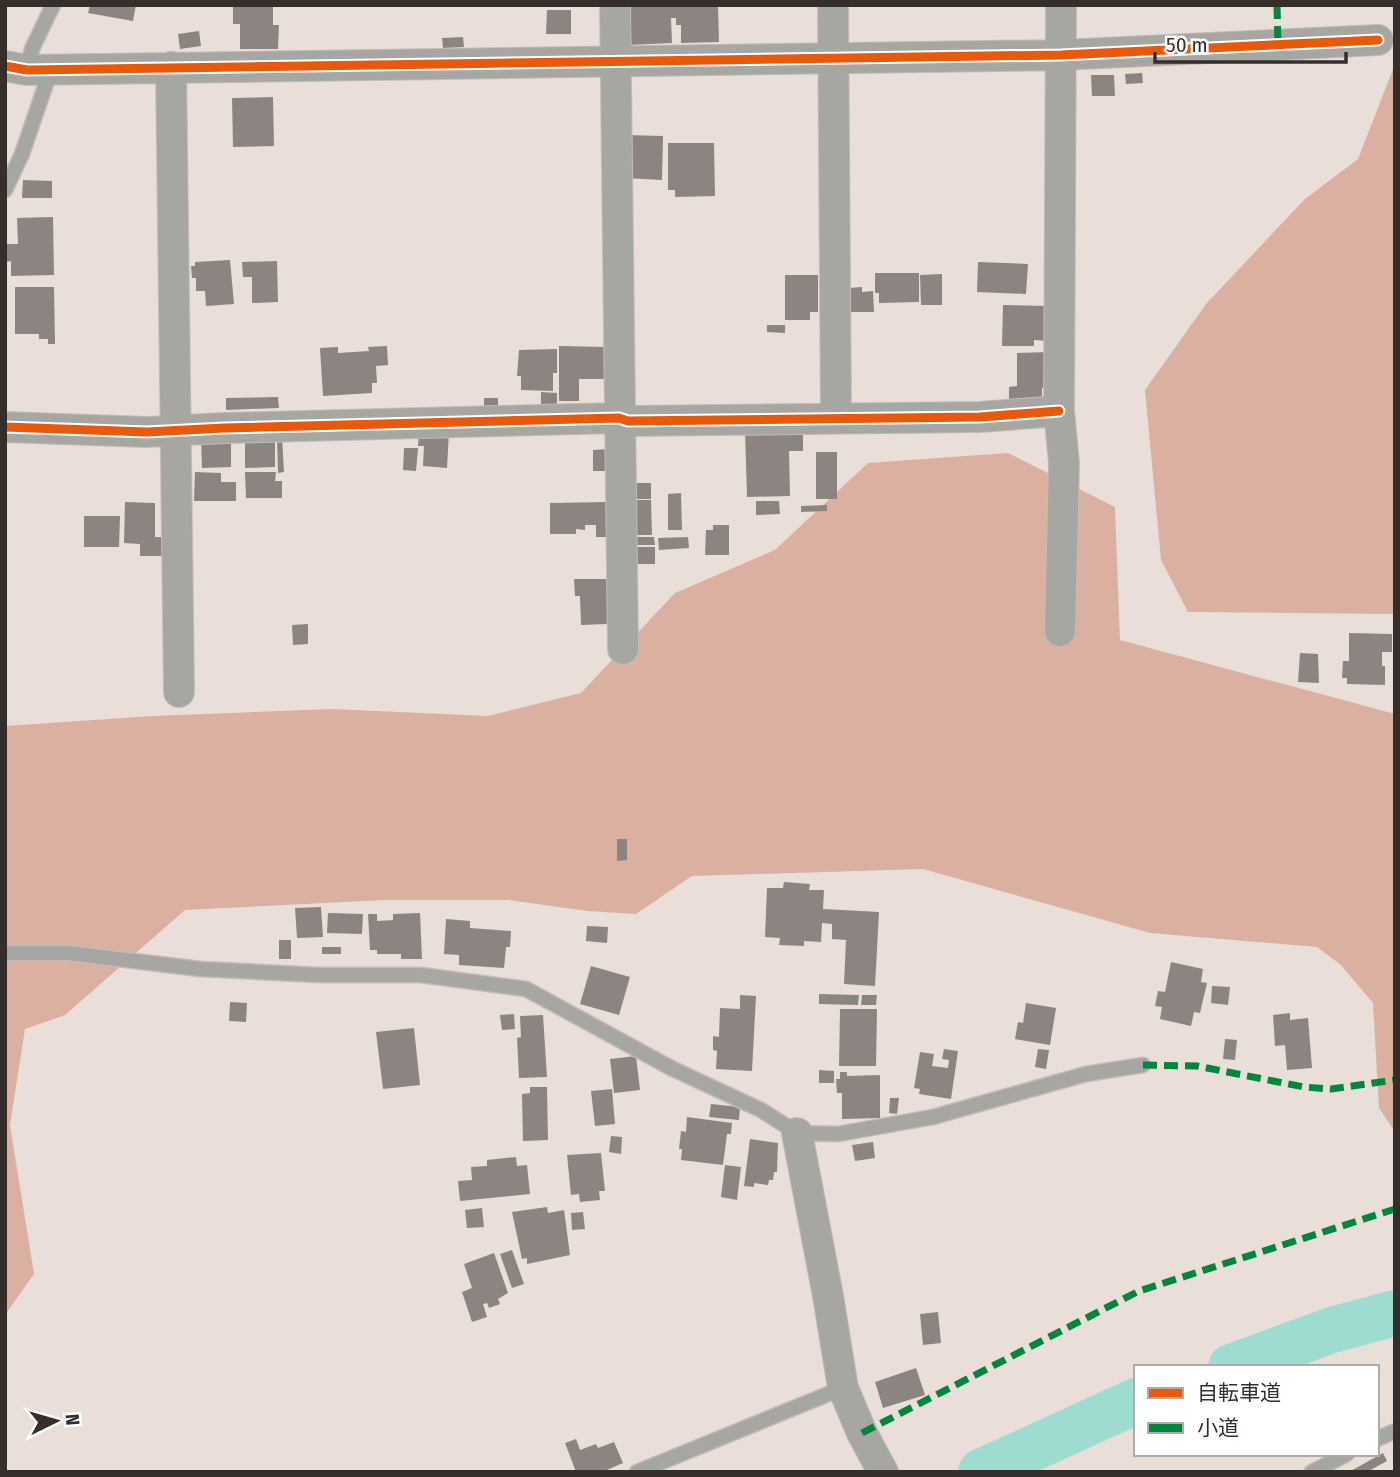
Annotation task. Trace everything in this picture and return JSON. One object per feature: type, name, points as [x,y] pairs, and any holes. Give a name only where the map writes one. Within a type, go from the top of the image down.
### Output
[{"type":"street","points":[[615,5],[623,649]]},
{"type":"street","points":[[833,5],[836,418]]},
{"type":"street","points":[[1060,631],[1064,463],[1059,411],[1061,5]]},
{"type":"street","points":[[28,68],[1061,55],[1378,40]]},
{"type":"street","points":[[171,67],[179,692]]},
{"type":"street","points":[[5,427],[148,432],[619,418],[628,421],[980,416],[1059,411]]},
{"type":"street","points":[[797,1133],[843,1388],[862,1433],[883,1472]]},
{"type":"lane","points":[[5,190],[22,154],[28,68],[32,49],[53,5]]},
{"type":"lane","points":[[5,953],[69,953],[200,969],[319,975],[421,975],[526,989],[671,1068],[761,1110],[797,1133],[838,1134],[933,1117],[1086,1074],[1143,1065]]},
{"type":"lane","points":[[637,1472],[843,1388]]},
{"type":"lane","points":[[1379,1438],[1395,1431]]},
{"type":"lane","points":[[1312,1472],[1343,1456]]},
{"type":"shaded area","points":[[1395,64],[1395,614],[1188,612],[1161,560],[1145,390],[1206,304],[1305,199],[1358,159]]},
{"type":"shaded area","points":[[1008,453],[1115,507],[1120,640],[1395,714],[1395,1132],[1379,1108],[1373,1003],[1341,965],[1317,947],[1150,933],[923,869],[692,876],[636,914],[588,911],[508,900],[386,900],[185,910],[65,1015],[25,1029],[10,1125],[34,1274],[5,1315],[5,726],[153,716],[332,709],[488,716],[581,693],[675,593],[775,550],[868,463]]},
{"type":"building","points":[[90,5],[136,5],[133,21],[88,13]]},
{"type":"building","points":[[233,5],[273,5],[273,25],[279,25],[278,49],[240,49],[240,24],[233,24]]},
{"type":"building","points":[[627,5],[718,5],[719,42],[681,43],[681,25],[676,25],[676,18],[671,18],[672,43],[628,45]]},
{"type":"building","points":[[547,10],[571,10],[571,34],[546,34]]},
{"type":"building","points":[[199,31],[201,46],[180,49],[178,34]]},
{"type":"building","points":[[463,37],[464,47],[443,48],[442,38]]},
{"type":"building","points":[[1142,73],[1143,83],[1126,84],[1125,74]]},
{"type":"building","points":[[1091,75],[1114,75],[1115,96],[1092,96]]},
{"type":"building","points":[[273,97],[274,146],[233,147],[232,98]]},
{"type":"building","points":[[626,135],[663,136],[662,180],[625,178]]},
{"type":"building","points":[[668,143],[714,143],[715,196],[675,197],[675,190],[668,190]]},
{"type":"building","points":[[23,180],[52,181],[52,198],[22,198]]},
{"type":"building","points":[[53,217],[54,275],[11,276],[11,261],[7,262],[6,244],[18,244],[17,218]]},
{"type":"building","points":[[230,260],[234,304],[206,306],[205,291],[196,291],[196,278],[192,278],[191,266],[195,266],[195,262]]},
{"type":"building","points":[[277,261],[278,302],[252,303],[252,277],[243,277],[242,262]]},
{"type":"building","points":[[978,262],[1028,264],[1026,294],[977,292]]},
{"type":"building","points":[[875,273],[919,273],[919,302],[879,303],[879,293],[875,293]]},
{"type":"building","points":[[942,274],[942,305],[921,305],[920,275]]},
{"type":"building","points":[[785,275],[818,275],[818,312],[810,312],[810,320],[785,320]]},
{"type":"building","points":[[15,287],[54,287],[55,344],[48,344],[48,339],[39,339],[39,334],[15,334]]},
{"type":"building","points":[[862,287],[862,292],[873,291],[874,312],[849,312],[848,288]]},
{"type":"building","points":[[1003,305],[1048,306],[1048,341],[1034,340],[1034,346],[1002,346]]},
{"type":"building","points":[[767,325],[785,325],[785,333],[767,332]]},
{"type":"building","points":[[387,346],[388,365],[376,366],[377,383],[372,383],[372,393],[323,396],[320,348],[338,347],[338,353],[369,351],[368,347]]},
{"type":"building","points":[[559,346],[605,347],[605,379],[579,379],[579,401],[559,401]]},
{"type":"building","points":[[557,349],[557,373],[553,373],[553,391],[521,390],[521,376],[517,376],[519,350]]},
{"type":"building","points":[[1049,352],[1050,388],[1042,388],[1042,400],[1009,400],[1009,387],[1017,386],[1017,353]]},
{"type":"building","points":[[541,392],[557,393],[557,406],[541,405]]},
{"type":"building","points":[[278,397],[279,408],[226,410],[226,398]]},
{"type":"building","points":[[484,398],[498,398],[498,408],[484,408]]},
{"type":"building","points":[[803,429],[803,451],[789,451],[790,496],[747,497],[745,430]]},
{"type":"building","points":[[419,431],[449,432],[447,468],[423,466],[424,446],[418,446]]},
{"type":"building","points":[[245,436],[275,437],[275,467],[245,468]]},
{"type":"building","points":[[277,437],[282,437],[284,472],[278,473]]},
{"type":"building","points":[[231,438],[231,467],[202,468],[201,439]]},
{"type":"building","points":[[404,448],[418,448],[416,471],[403,470]]},
{"type":"building","points":[[609,449],[609,471],[593,471],[593,450]]},
{"type":"building","points":[[816,452],[837,452],[837,499],[816,499]]},
{"type":"building","points":[[195,472],[221,473],[221,482],[236,482],[236,501],[194,501]]},
{"type":"building","points":[[245,472],[276,472],[275,481],[282,481],[282,498],[246,498]]},
{"type":"building","points":[[629,483],[651,483],[651,499],[629,499]]},
{"type":"building","points":[[681,493],[682,530],[668,530],[668,494]]},
{"type":"building","points":[[629,500],[651,500],[652,535],[629,535]]},
{"type":"building","points":[[756,501],[779,501],[780,514],[756,515]]},
{"type":"building","points":[[125,502],[155,503],[155,537],[169,537],[169,556],[140,556],[140,544],[124,543]]},
{"type":"building","points":[[606,502],[606,537],[596,537],[596,525],[585,525],[585,530],[576,529],[576,534],[550,534],[550,503]]},
{"type":"building","points":[[827,505],[827,511],[801,512],[801,506]]},
{"type":"building","points":[[84,516],[120,516],[119,547],[84,547]]},
{"type":"building","points":[[713,525],[729,525],[729,555],[705,555],[706,530],[713,530]]},
{"type":"building","points":[[629,537],[654,537],[655,545],[629,545]]},
{"type":"building","points":[[688,537],[689,548],[659,550],[658,538]]},
{"type":"building","points":[[627,547],[655,547],[655,564],[627,564]]},
{"type":"building","points":[[574,579],[607,579],[607,624],[581,625],[580,596],[575,596]]},
{"type":"building","points":[[308,624],[308,644],[293,645],[292,625]]},
{"type":"building","points":[[1349,633],[1392,634],[1392,652],[1382,652],[1385,685],[1347,684],[1347,678],[1342,678],[1343,661],[1349,661]]},
{"type":"building","points":[[1300,653],[1318,654],[1319,683],[1298,682]]},
{"type":"building","points":[[617,839],[627,839],[627,860],[617,861]]},
{"type":"building","points":[[784,882],[810,884],[809,890],[824,890],[823,909],[879,912],[875,986],[844,984],[846,940],[832,939],[832,924],[822,923],[821,942],[804,941],[804,946],[779,945],[780,938],[765,937],[767,888],[783,888]]},
{"type":"building","points":[[321,907],[323,937],[297,938],[295,908]]},
{"type":"building","points":[[328,913],[363,914],[362,934],[327,933]]},
{"type":"building","points":[[420,913],[422,959],[401,959],[401,954],[377,954],[377,950],[370,950],[368,914],[377,914],[377,921],[393,920],[393,914]]},
{"type":"building","points":[[446,919],[470,921],[470,928],[511,931],[504,968],[459,965],[459,955],[444,954]]},
{"type":"building","points":[[587,926],[608,927],[607,943],[586,941]]},
{"type":"building","points":[[279,940],[291,940],[291,959],[279,959]]},
{"type":"building","points":[[322,947],[341,947],[341,954],[322,954]]},
{"type":"building","points":[[1171,962],[1203,969],[1201,982],[1207,983],[1200,1013],[1194,1012],[1191,1026],[1160,1019],[1162,1007],[1155,1006],[1158,991],[1165,992]]},
{"type":"building","points":[[591,966],[630,977],[619,1015],[580,1004]]},
{"type":"building","points":[[1212,986],[1230,987],[1228,1005],[1211,1003]]},
{"type":"building","points":[[819,994],[859,995],[858,1005],[819,1004]]},
{"type":"building","points":[[740,995],[756,996],[752,1071],[716,1069],[717,1051],[713,1050],[713,1036],[719,1037],[720,1008],[740,1009]]},
{"type":"building","points":[[862,995],[877,995],[876,1005],[861,1005]]},
{"type":"building","points":[[230,1002],[247,1003],[246,1022],[229,1021]]},
{"type":"building","points":[[1026,1003],[1056,1008],[1050,1045],[1015,1039],[1018,1022],[1023,1023]]},
{"type":"building","points":[[840,1009],[877,1009],[876,1066],[839,1066]]},
{"type":"building","points":[[1290,1013],[1290,1020],[1308,1018],[1312,1068],[1287,1070],[1285,1045],[1275,1046],[1273,1015]]},
{"type":"building","points":[[514,1014],[515,1029],[502,1030],[500,1015]]},
{"type":"building","points":[[543,1015],[547,1077],[519,1078],[517,1038],[521,1037],[520,1016]]},
{"type":"building","points":[[414,1028],[420,1085],[383,1089],[376,1032]]},
{"type":"building","points":[[1225,1039],[1237,1040],[1235,1060],[1223,1059]]},
{"type":"building","points":[[944,1049],[958,1051],[951,1099],[919,1094],[920,1089],[914,1088],[920,1052],[934,1054],[932,1066],[948,1068],[949,1060],[942,1059]]},
{"type":"building","points":[[1038,1049],[1049,1050],[1046,1069],[1035,1067]]},
{"type":"building","points":[[636,1056],[640,1090],[614,1093],[610,1059]]},
{"type":"building","points":[[819,1070],[834,1071],[834,1083],[819,1083]]},
{"type":"building","points":[[840,1072],[847,1072],[847,1076],[880,1075],[880,1118],[842,1119],[842,1093],[837,1093],[836,1079],[840,1079]]},
{"type":"building","points":[[530,1087],[547,1087],[548,1140],[523,1141],[522,1094],[530,1093]]},
{"type":"building","points":[[612,1089],[615,1124],[595,1126],[591,1091]]},
{"type":"building","points":[[890,1098],[899,1098],[897,1114],[889,1113]]},
{"type":"building","points":[[711,1104],[740,1107],[739,1120],[709,1117]]},
{"type":"building","points":[[687,1117],[732,1123],[731,1134],[727,1134],[723,1165],[681,1160],[681,1131],[686,1132]]},
{"type":"building","points":[[611,1136],[622,1137],[621,1154],[609,1152]]},
{"type":"building","points":[[750,1139],[778,1143],[777,1172],[774,1172],[773,1180],[769,1180],[768,1185],[754,1183],[754,1187],[744,1186]]},
{"type":"building","points":[[873,1142],[875,1158],[855,1161],[852,1145]]},
{"type":"building","points":[[601,1153],[605,1191],[599,1191],[600,1200],[580,1202],[579,1194],[571,1195],[567,1155]]},
{"type":"building","points":[[516,1157],[517,1166],[527,1165],[530,1194],[460,1201],[458,1181],[472,1180],[471,1167],[487,1166],[487,1160]]},
{"type":"building","points":[[725,1165],[741,1167],[737,1200],[721,1197]]},
{"type":"building","points":[[547,1207],[548,1213],[564,1210],[570,1255],[527,1264],[527,1258],[522,1259],[512,1212]]},
{"type":"building","points":[[482,1208],[484,1227],[467,1228],[465,1210]]},
{"type":"building","points":[[583,1212],[585,1229],[572,1230],[571,1213]]},
{"type":"building","points":[[512,1250],[524,1284],[512,1288],[500,1254]]},
{"type":"building","points":[[494,1253],[508,1293],[498,1299],[500,1304],[489,1308],[487,1303],[483,1304],[487,1317],[472,1322],[462,1292],[472,1288],[464,1264]]},
{"type":"building","points":[[938,1312],[941,1343],[923,1345],[920,1314]]},
{"type":"building","points":[[916,1368],[925,1395],[883,1408],[875,1382]]},
{"type":"building","points":[[576,1439],[580,1450],[596,1444],[598,1448],[614,1442],[623,1463],[602,1472],[576,1472],[565,1443]]},
{"type":"building","points":[[1383,1453],[1387,1461],[1367,1472],[1349,1472],[1379,1456]]},
{"type":"waterway","points":[[1236,1365],[1332,1330],[1395,1313]]},
{"type":"waterway","points":[[981,1472],[1134,1402]]},
{"type":"marked path","points":[[1277,5],[1278,45]]},
{"type":"marked path","points":[[1143,1065],[1197,1066],[1304,1087],[1331,1089],[1395,1080]]},
{"type":"marked path","points":[[862,1433],[1139,1291],[1395,1209]]},
{"type":"cycle path","points":[[5,66],[27,70],[1061,55],[1378,40]]},
{"type":"cycle path","points":[[5,427],[147,432],[619,418],[628,421],[980,417],[1059,411]]}]
